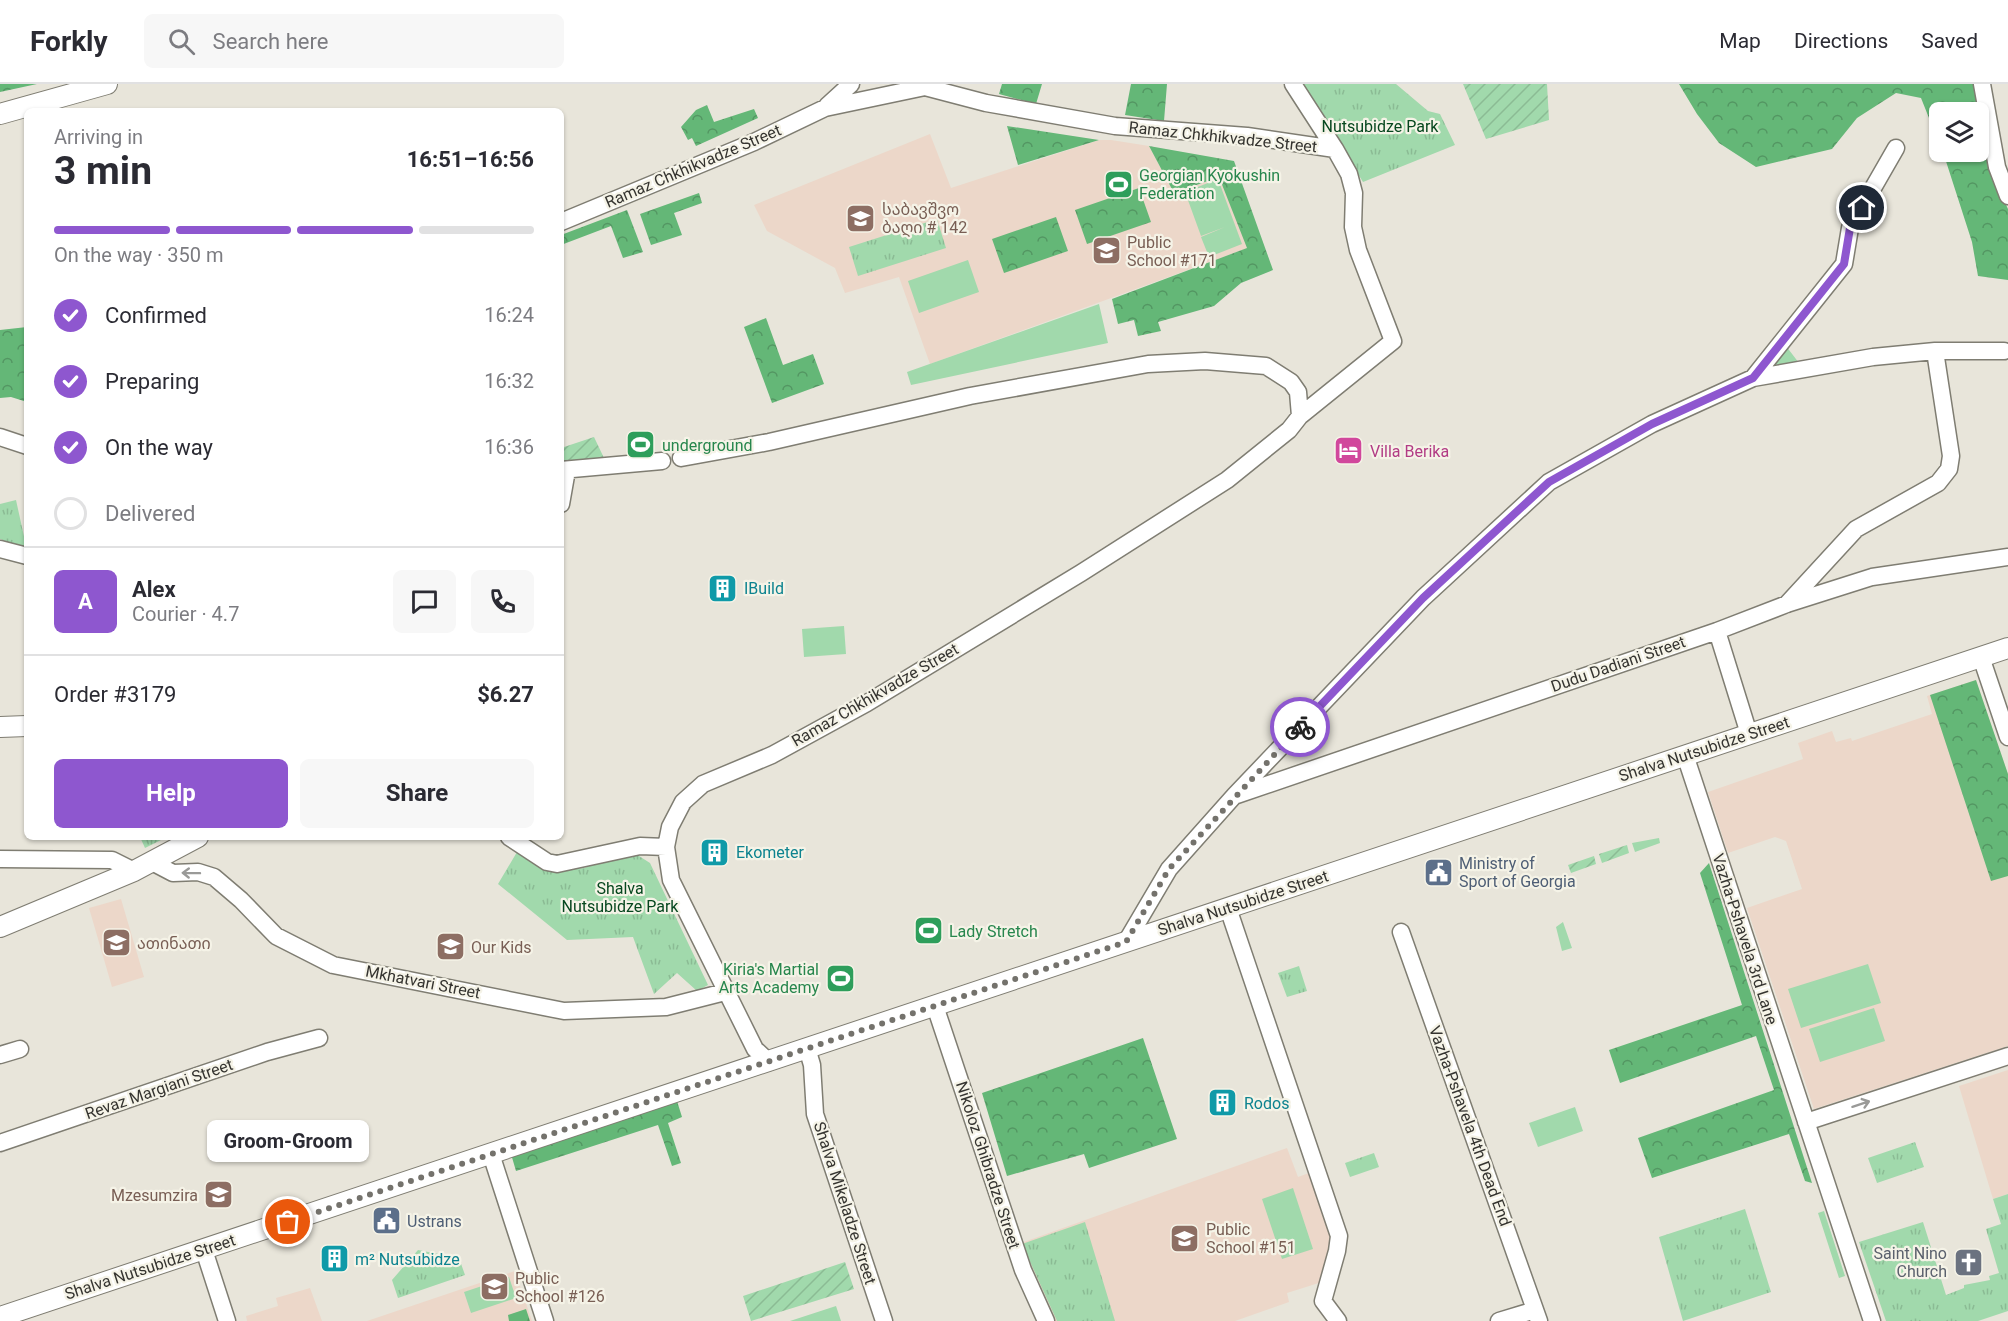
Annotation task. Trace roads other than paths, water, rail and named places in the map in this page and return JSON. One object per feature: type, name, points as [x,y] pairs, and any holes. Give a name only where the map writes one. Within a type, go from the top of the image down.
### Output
[{"type":"main road","points":[[0,114],[107,84]]},
{"type":"main road","name":"Shalva Nutsubidze Street","points":[[0,1317],[2008,648]]},
{"type":"main road","points":[[0,727],[24,726]]},
{"type":"main road","points":[[0,927],[143,866],[192,840]]},
{"type":"street","name":"Ramaz Chkhikvadze Street","points":[[825,108],[851,84]]},
{"type":"street","name":"Ramaz Chkhikvadze Street","points":[[880,84],[899,91]]},
{"type":"street","points":[[1293,84],[1335,149]]},
{"type":"street","points":[[1982,84],[1997,167],[2008,196]]},
{"type":"street","name":"Ramaz Chkhikvadze Street","points":[[564,221],[754,142],[825,108],[925,87],[986,103],[1127,128],[1247,136],[1335,149],[1349,174],[1354,193],[1353,227],[1358,250],[1393,341],[1300,416],[1289,430],[1227,480],[1081,573],[867,703],[772,755],[703,784],[683,802],[670,827],[666,847],[671,880],[755,1049],[769,1062]]},
{"type":"street","points":[[1753,378],[1844,264],[1850,228],[1896,148]]},
{"type":"street","points":[[1787,603],[1856,529],[1938,483],[1949,469],[1951,456],[1935,351]]},
{"type":"street","points":[[1126,942],[1169,869],[1234,796],[1423,598],[1549,482],[1652,424],[1753,378],[1873,357],[1935,351],[2004,351]]},
{"type":"street","points":[[681,458],[769,442],[970,396],[1148,364],[1205,361],[1266,366],[1291,382],[1298,392],[1300,416]]},
{"type":"street","points":[[0,436],[24,445]]},
{"type":"street","points":[[564,470],[662,461]]},
{"type":"street","points":[[0,549],[24,555]]},
{"type":"street","name":"Dudu Dadiani Street","points":[[1234,796],[1717,631],[1787,603],[1872,577],[2008,557]]},
{"type":"street","points":[[1717,631],[1749,734]]},
{"type":"street","points":[[1981,657],[2008,737]]},
{"type":"street","name":"Vazha-Pshavela 3rd Lane","points":[[1685,755],[1872,1321]]},
{"type":"street","points":[[513,840],[546,862],[556,864],[640,846],[666,847]]},
{"type":"street","name":"Mkhatvari Street","points":[[0,859],[112,860],[172,873],[198,872],[214,877],[228,888],[276,936],[333,965],[564,1011],[666,1007],[725,992]]},
{"type":"street","points":[[1228,908],[1339,1236],[1323,1301],[1338,1321]]},
{"type":"street","name":"Vazha-Pshavela 4th Dead End","points":[[1401,932],[1537,1315]]},
{"type":"street","name":"Nikoloz Ghibradze Street","points":[[935,1006],[1023,1270],[1046,1321]]},
{"type":"street","name":"Revaz Margiani Street","points":[[0,1143],[267,1052],[319,1038]]},
{"type":"street","name":"Shalva Mikeladze Street","points":[[807,1048],[812,1065],[815,1114],[884,1321]]},
{"type":"street","points":[[0,1055],[20,1049]]},
{"type":"street","points":[[1806,1122],[2008,1056]]},
{"type":"street","points":[[491,1154],[545,1321]]},
{"type":"street","points":[[204,1250],[227,1321]]},
{"type":"street","points":[[1498,1321],[1537,1315]]},
{"type":"place","name":"Georgian Kyokushin Federation","points":[[1118,184]]},
{"type":"place","name":"საბავშვო ბაღი # 142","points":[[861,218]]},
{"type":"place","name":"Public School #171","points":[[1106,251]]},
{"type":"place","name":"underground","points":[[641,445]]},
{"type":"place","name":"Villa Berika","points":[[1349,451]]},
{"type":"place","name":"IBuild","points":[[723,588]]},
{"type":"place","name":"Ekometer","points":[[715,852]]},
{"type":"place","name":"Ministry of Sport of Georgia","points":[[1438,872]]},
{"type":"place","name":"Lady Stretch","points":[[928,931]]},
{"type":"place","name":"ათინათი","points":[[116,943]]},
{"type":"place","name":"Our Kids","points":[[450,947]]},
{"type":"place","name":"Kiria's Martial Arts Academy","points":[[840,978]]},
{"type":"place","name":"Rodos","points":[[1223,1103]]},
{"type":"place","name":"Mzesumzira","points":[[219,1195]]},
{"type":"place","name":"Ustrans","points":[[386,1221]]},
{"type":"place","name":"Groom-Groom","points":[[288,1222]]},
{"type":"place","name":"Public School #151","points":[[1185,1238]]},
{"type":"place","name":"m² Nutsubidze","points":[[334,1259]]},
{"type":"place","name":"Saint Nino Church","points":[[1968,1262]]},
{"type":"place","name":"Public School #126","points":[[494,1287]]},
{"type":"park label","name":"Nutsubidze Park","points":[[1380,126]]},
{"type":"park label","name":"Shalva Nutsubidze Park","points":[[620,897]]}]
